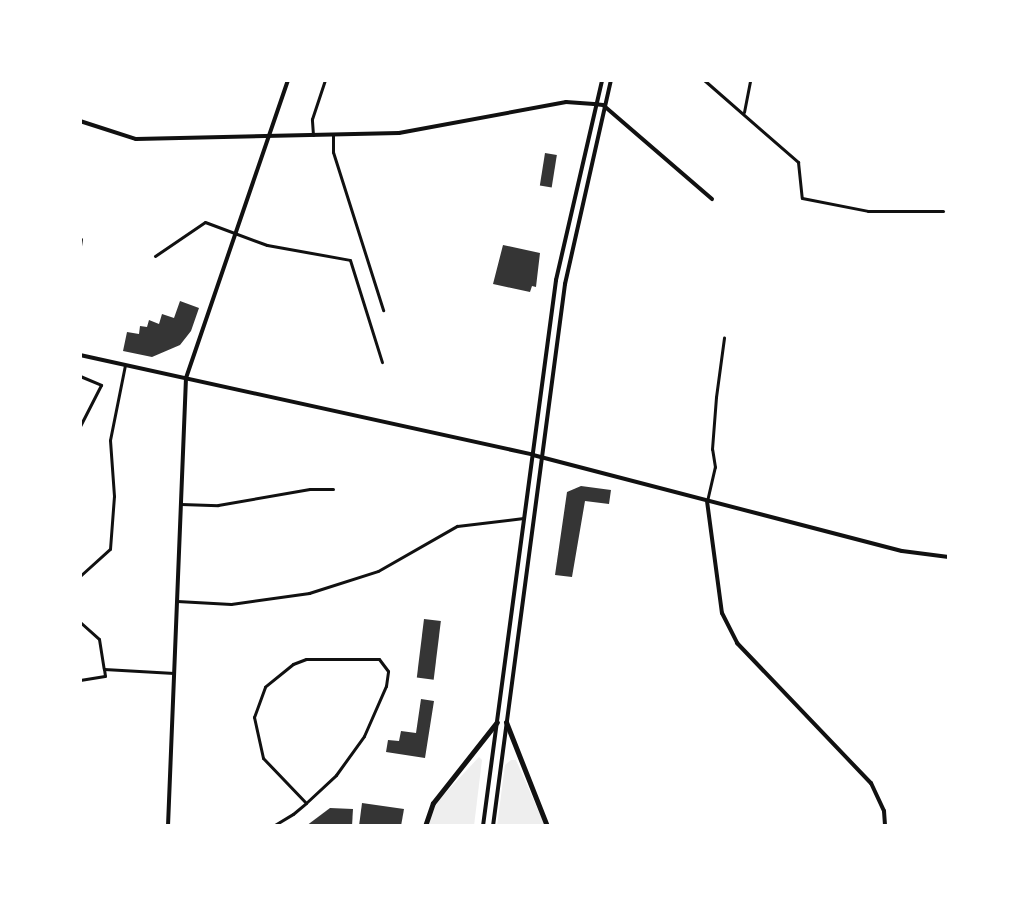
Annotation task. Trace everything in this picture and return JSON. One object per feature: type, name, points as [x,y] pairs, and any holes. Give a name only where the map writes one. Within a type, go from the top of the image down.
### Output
[{"type":"main road","points":[[425,826],[433,803],[497,722]]},
{"type":"main road","points":[[506,722],[547,826]]},
{"type":"street","points":[[168,826],[186,378],[288,80]]},
{"type":"street","points":[[313,135],[312,119],[325,80]]},
{"type":"street","points":[[483,826],[556,280],[594,104],[602,80]]},
{"type":"street","points":[[493,826],[565,284],[611,80]]},
{"type":"street","points":[[704,80],[798,162],[802,198],[868,211],[943,211]]},
{"type":"street","points":[[744,112],[750,80]]},
{"type":"street","points":[[80,121],[136,139],[399,133],[566,102],[603,105],[712,199]]},
{"type":"street","points":[[333,135],[333,152],[383,310]]},
{"type":"street","points":[[155,256],[205,222],[267,245],[350,260],[382,362]]},
{"type":"street","points":[[80,246],[81,239]]},
{"type":"street","points":[[724,338],[715,410],[715,467],[707,501],[722,613],[732,633],[871,783],[884,811],[885,826]]},
{"type":"street","points":[[80,355],[533,455],[902,551],[949,557]]},
{"type":"street","points":[[80,576],[110,549],[114,496],[110,440],[125,365]]},
{"type":"street","points":[[80,376],[101,385],[80,426]]},
{"type":"street","points":[[181,504],[218,505],[310,489],[333,489]]},
{"type":"street","points":[[177,601],[231,604],[309,593],[378,571],[457,526],[524,518]]},
{"type":"street","points":[[80,622],[99,639],[105,676],[80,680]]},
{"type":"street","points":[[273,826],[306,803],[336,775],[364,736],[386,686],[388,671],[386,664],[379,659],[306,659],[293,664],[265,687],[254,717],[263,758],[306,803]]},
{"type":"street","points":[[104,669],[174,673]]},
{"type":"shaded area","points":[[479,757],[482,760],[474,826],[427,826],[437,802]]},
{"type":"shaded area","points":[[516,760],[545,826],[497,826],[505,765]]},
{"type":"building","points":[[545,153],[557,155],[552,187],[540,186]]},
{"type":"building","points":[[503,245],[540,253],[536,287],[532,286],[530,292],[493,284]]},
{"type":"building","points":[[180,301],[199,308],[191,331],[180,345],[152,357],[123,351],[127,332],[139,334],[140,326],[147,327],[149,320],[159,324],[162,314],[174,318]]},
{"type":"building","points":[[581,486],[611,490],[609,504],[585,501],[572,577],[555,575],[567,492]]},
{"type":"building","points":[[424,619],[441,621],[434,680],[417,678]]},
{"type":"building","points":[[421,699],[434,701],[425,758],[386,752],[388,740],[399,741],[401,731],[416,733]]},
{"type":"building","points":[[362,803],[404,809],[401,826],[359,826]]},
{"type":"building","points":[[330,808],[353,809],[352,826],[306,826]]}]
